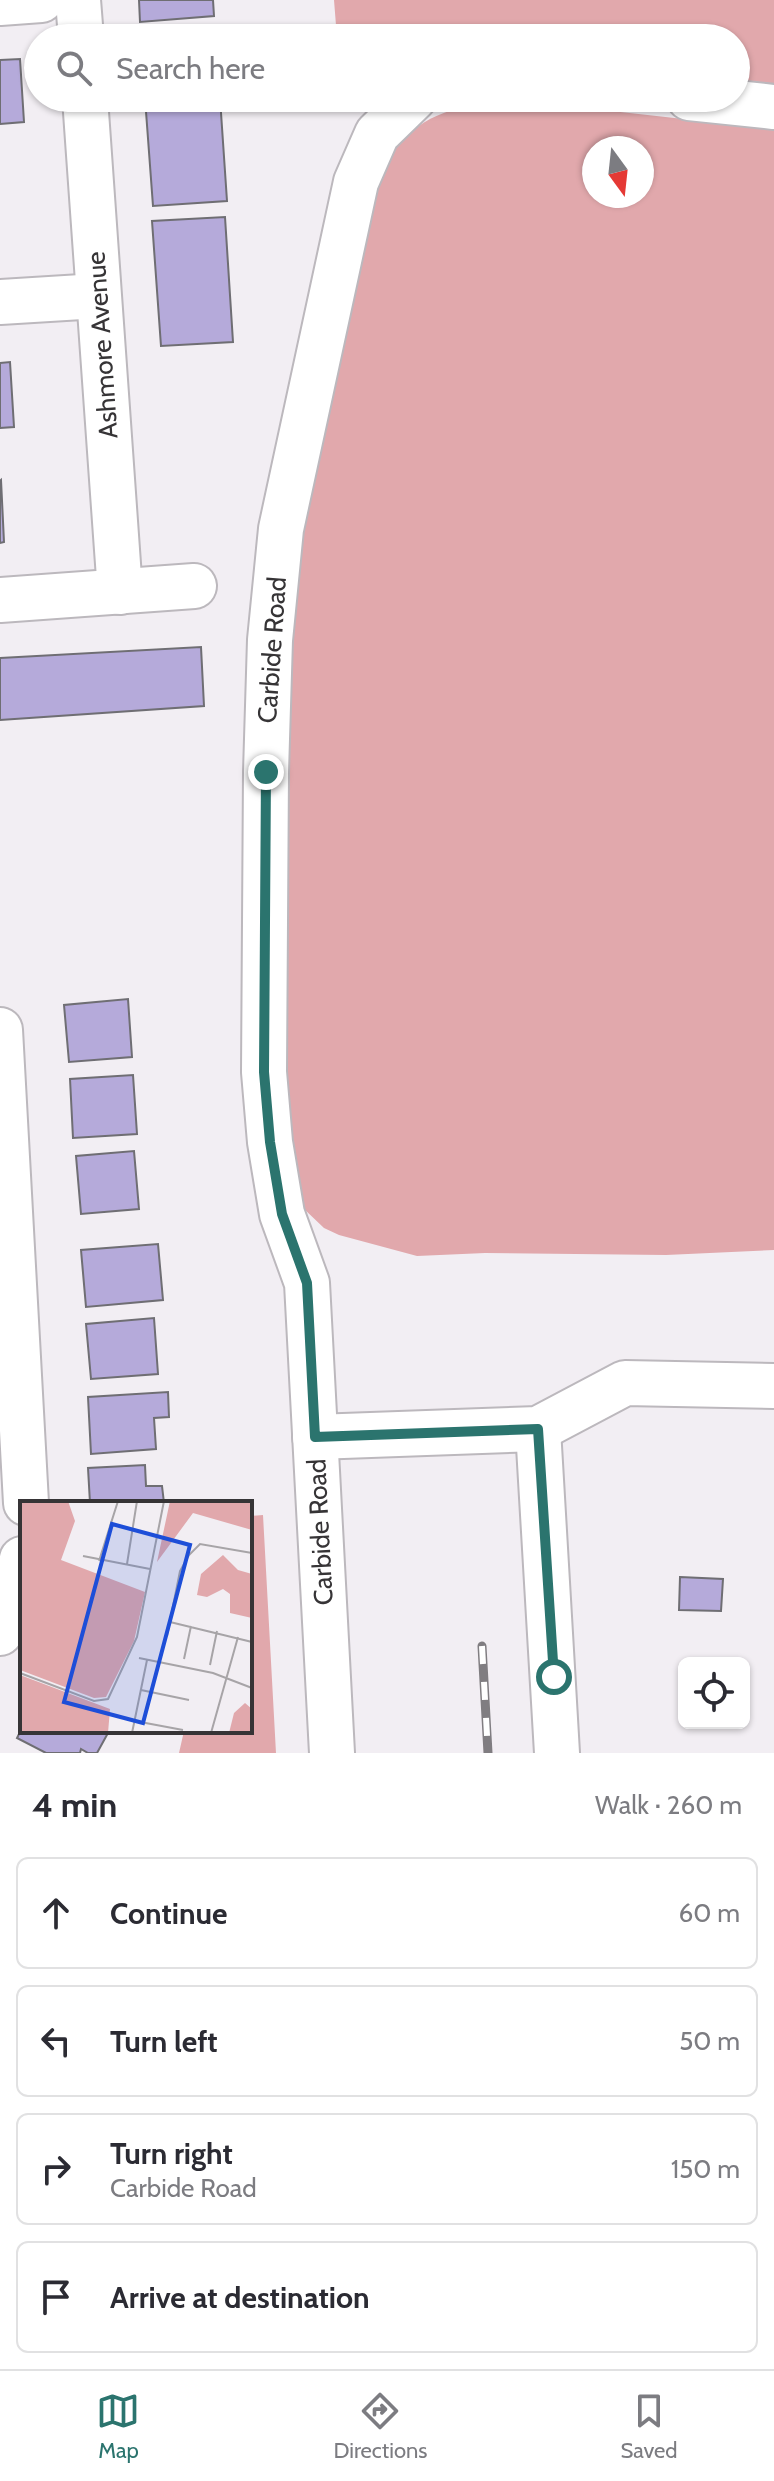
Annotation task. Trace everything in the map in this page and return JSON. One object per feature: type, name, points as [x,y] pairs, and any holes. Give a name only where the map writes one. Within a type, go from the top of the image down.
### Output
[{"type":"street","points":[[0,3],[41,0]]},
{"type":"street","points":[[78,0],[80,24]]},
{"type":"street","points":[[750,104],[774,107]]},
{"type":"street","name":"Ashmore Avenue","points":[[86,112],[120,592]]},
{"type":"street","name":"Carbide Road","points":[[332,1753],[307,1283],[282,1214],[270,1142],[264,1072],[270,640],[281,529],[356,182],[377,134],[400,112]]},
{"type":"street","points":[[0,302],[98,296]]},
{"type":"street","points":[[0,600],[194,586]]},
{"type":"street","points":[[0,1030],[26,1501]]},
{"type":"street","points":[[315,1437],[538,1429],[625,1383],[774,1386]]},
{"type":"street","points":[[538,1429],[557,1753]]},
{"type":"street","points":[[0,1633],[20,1567]]},
{"type":"shaded area","points":[[334,0],[774,0],[774,91],[750,88],[750,24],[336,24]]},
{"type":"shaded area","points":[[446,112],[621,112],[774,129],[774,1250],[666,1255],[485,1253],[417,1256],[339,1235],[324,1228],[303,1208],[280,1072],[285,735],[302,539],[379,182],[397,147],[425,122]]},
{"type":"shaded area","points":[[263,1515],[276,1753],[179,1753],[184,1733],[252,1733],[252,1516]]},
{"type":"building","points":[[139,0],[213,0],[214,16],[140,22]]},
{"type":"building","points":[[20,59],[24,122],[0,124],[0,60]]},
{"type":"building","points":[[146,112],[221,112],[227,201],[153,206]]},
{"type":"building","points":[[225,217],[233,342],[161,346],[152,221]]},
{"type":"building","points":[[10,362],[14,427],[0,428],[0,363]]},
{"type":"building","points":[[0,481],[4,542],[0,543]]},
{"type":"building","points":[[201,647],[204,706],[0,720],[0,658]]},
{"type":"building","points":[[128,999],[132,1057],[69,1062],[64,1005]]},
{"type":"building","points":[[133,1075],[137,1134],[73,1138],[70,1079]]},
{"type":"building","points":[[134,1151],[139,1209],[81,1214],[76,1156]]},
{"type":"building","points":[[158,1244],[163,1300],[86,1307],[81,1250]]},
{"type":"building","points":[[154,1318],[158,1374],[91,1379],[86,1324]]},
{"type":"building","points":[[168,1392],[169,1417],[154,1418],[156,1449],[91,1454],[88,1397]]},
{"type":"building","points":[[145,1465],[146,1486],[162,1486],[164,1501],[90,1501],[88,1468]]},
{"type":"building","points":[[680,1577],[723,1579],[721,1611],[679,1610]]},
{"type":"building","points":[[20,1732],[108,1733],[97,1753],[81,1749],[80,1753],[46,1753],[17,1738]]},
{"type":"railway","points":[[482,1646],[488,1753]]},
{"type":"route","points":[[266,772],[264,1072],[270,1142],[282,1214],[307,1283],[315,1437],[538,1429],[554,1677]]}]
